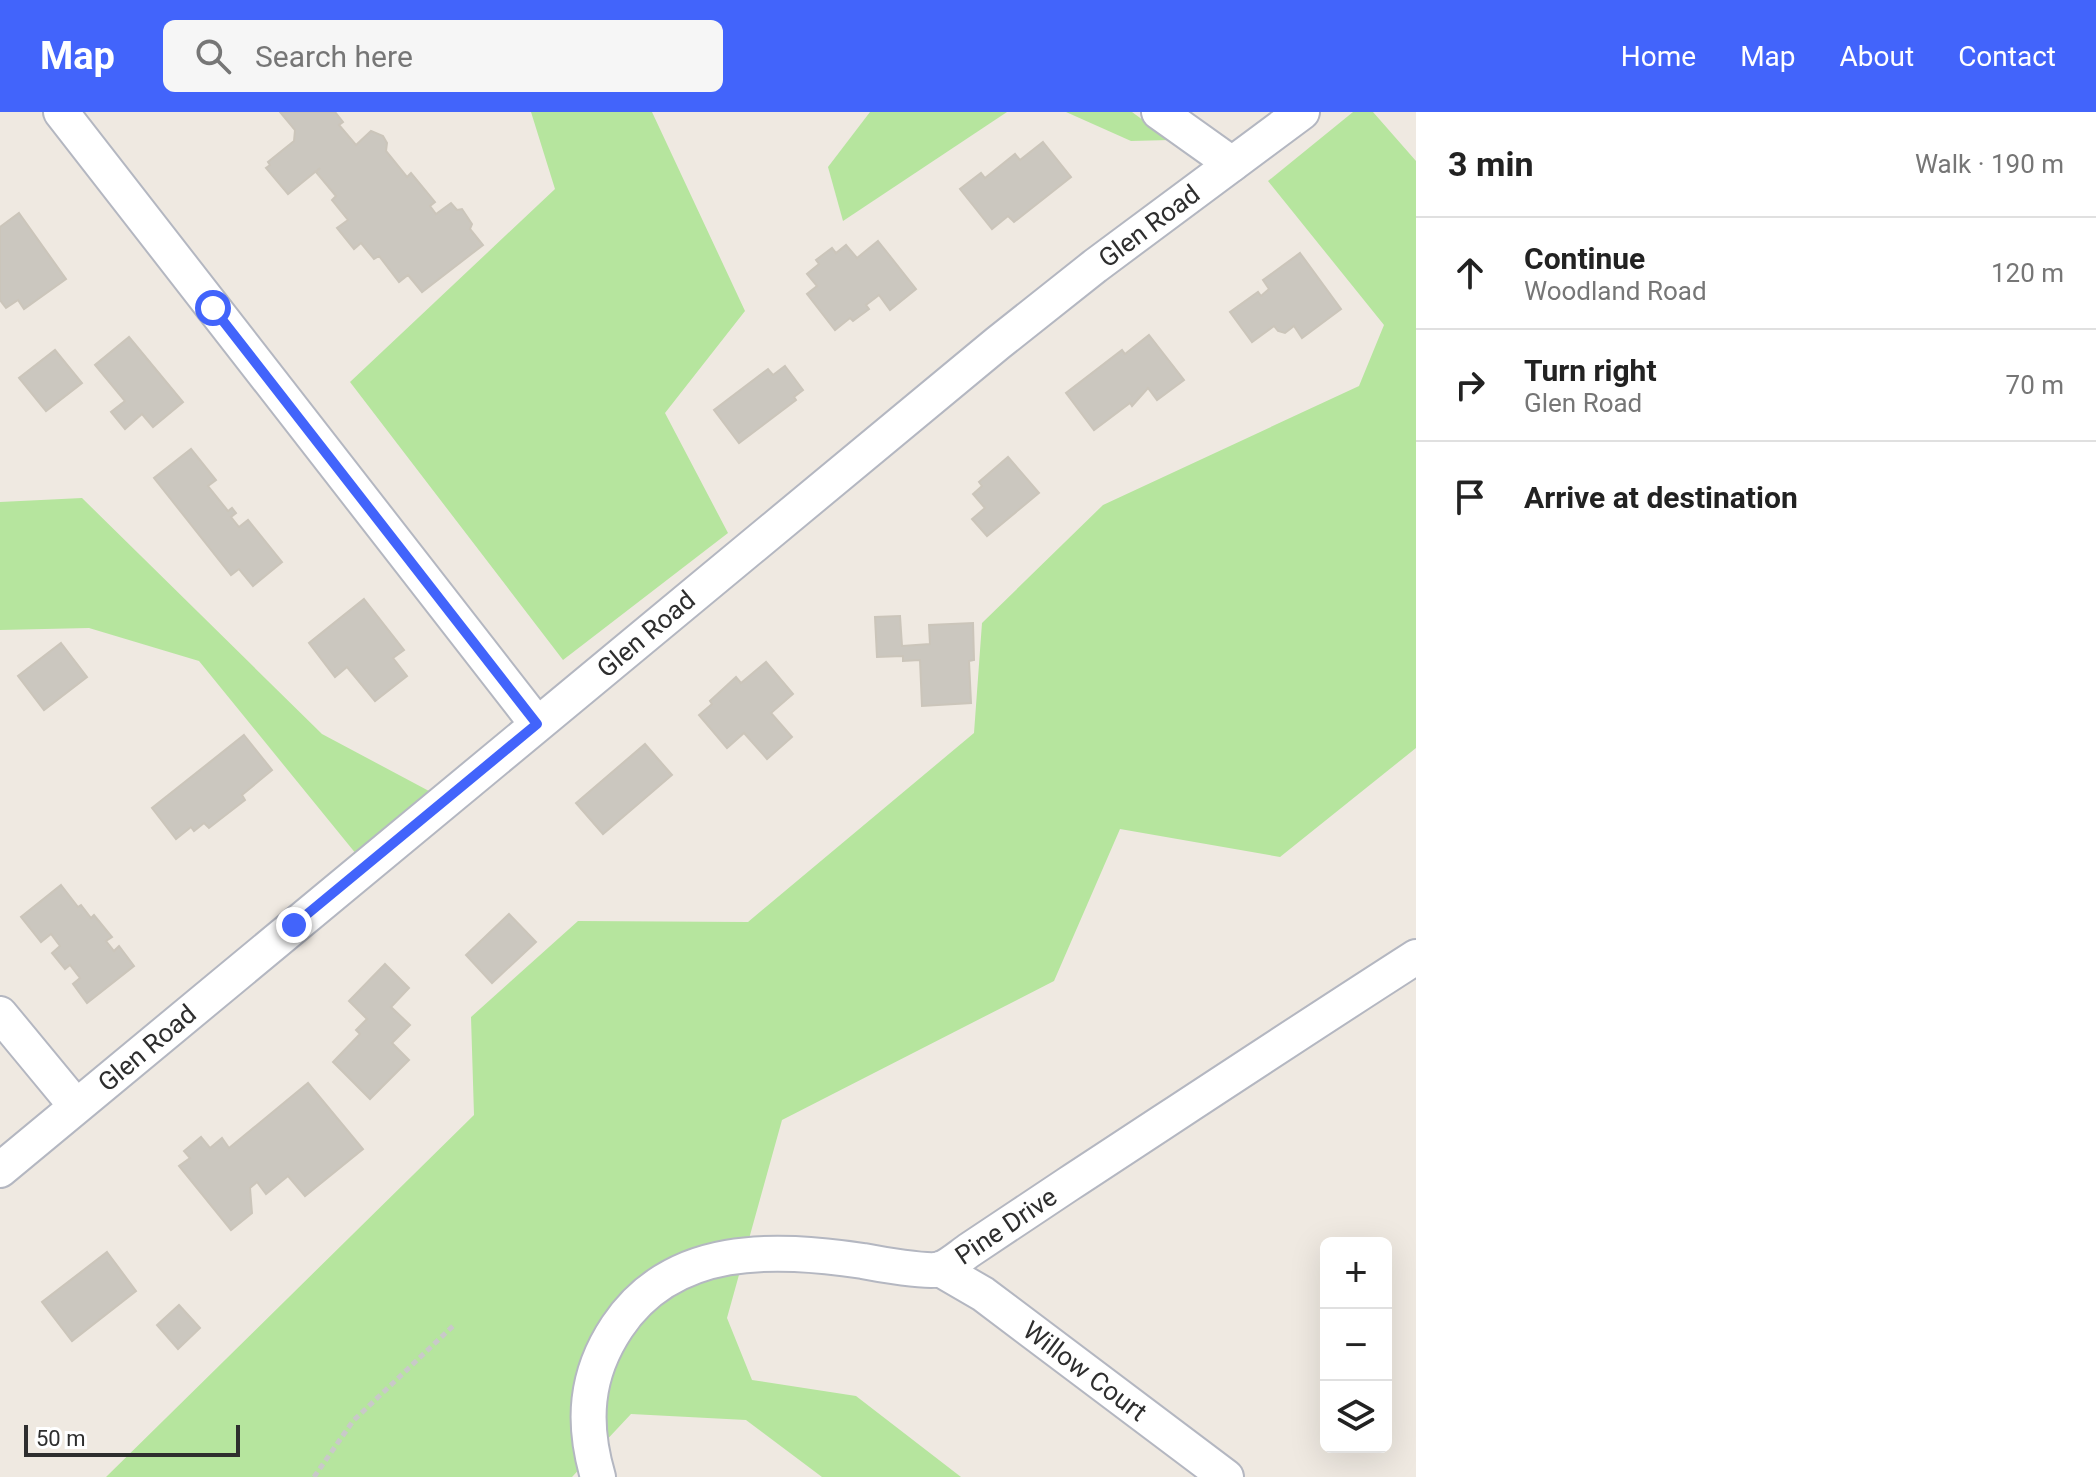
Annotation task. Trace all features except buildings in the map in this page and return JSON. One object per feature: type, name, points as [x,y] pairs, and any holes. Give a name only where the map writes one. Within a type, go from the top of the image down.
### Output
[{"type":"street","points":[[61,112],[537,724]]},
{"type":"street","points":[[1159,112],[1232,164]]},
{"type":"street","name":"Glen Road","points":[[0,1170],[998,343],[1095,266],[1302,112]]},
{"type":"street","name":"Pine Drive","points":[[598,1477],[590,1448],[588,1407],[594,1373],[606,1344],[625,1315],[650,1290],[676,1273],[709,1260],[746,1254],[839,1258],[940,1269],[1416,957]]},
{"type":"street","points":[[0,1014],[76,1106]]},
{"type":"street","name":"Willow Court","points":[[940,1269],[983,1294],[1226,1477]]},
{"type":"path","points":[[314,1477],[353,1421],[454,1325]]},
{"type":"green space","points":[[531,112],[652,112],[745,311],[665,413],[728,533],[563,660],[350,382],[555,189]]},
{"type":"green space","points":[[870,112],[1007,112],[843,221],[828,167]]},
{"type":"green space","points":[[1066,112],[1132,112],[1170,140],[1131,141]]},
{"type":"green space","points":[[1353,112],[1373,112],[1416,161],[1416,748],[1280,857],[1120,829],[1054,981],[782,1120],[727,1318],[752,1380],[856,1396],[961,1477],[822,1477],[746,1420],[631,1414],[572,1477],[106,1477],[474,1115],[471,1017],[578,921],[748,922],[974,733],[982,623],[1103,505],[1359,386],[1384,325],[1268,181]]},
{"type":"green space","points":[[82,498],[322,734],[429,791],[361,860],[199,661],[89,628],[0,630],[0,502]]},
{"type":"route","points":[[213,308],[537,724],[294,925]]}]
